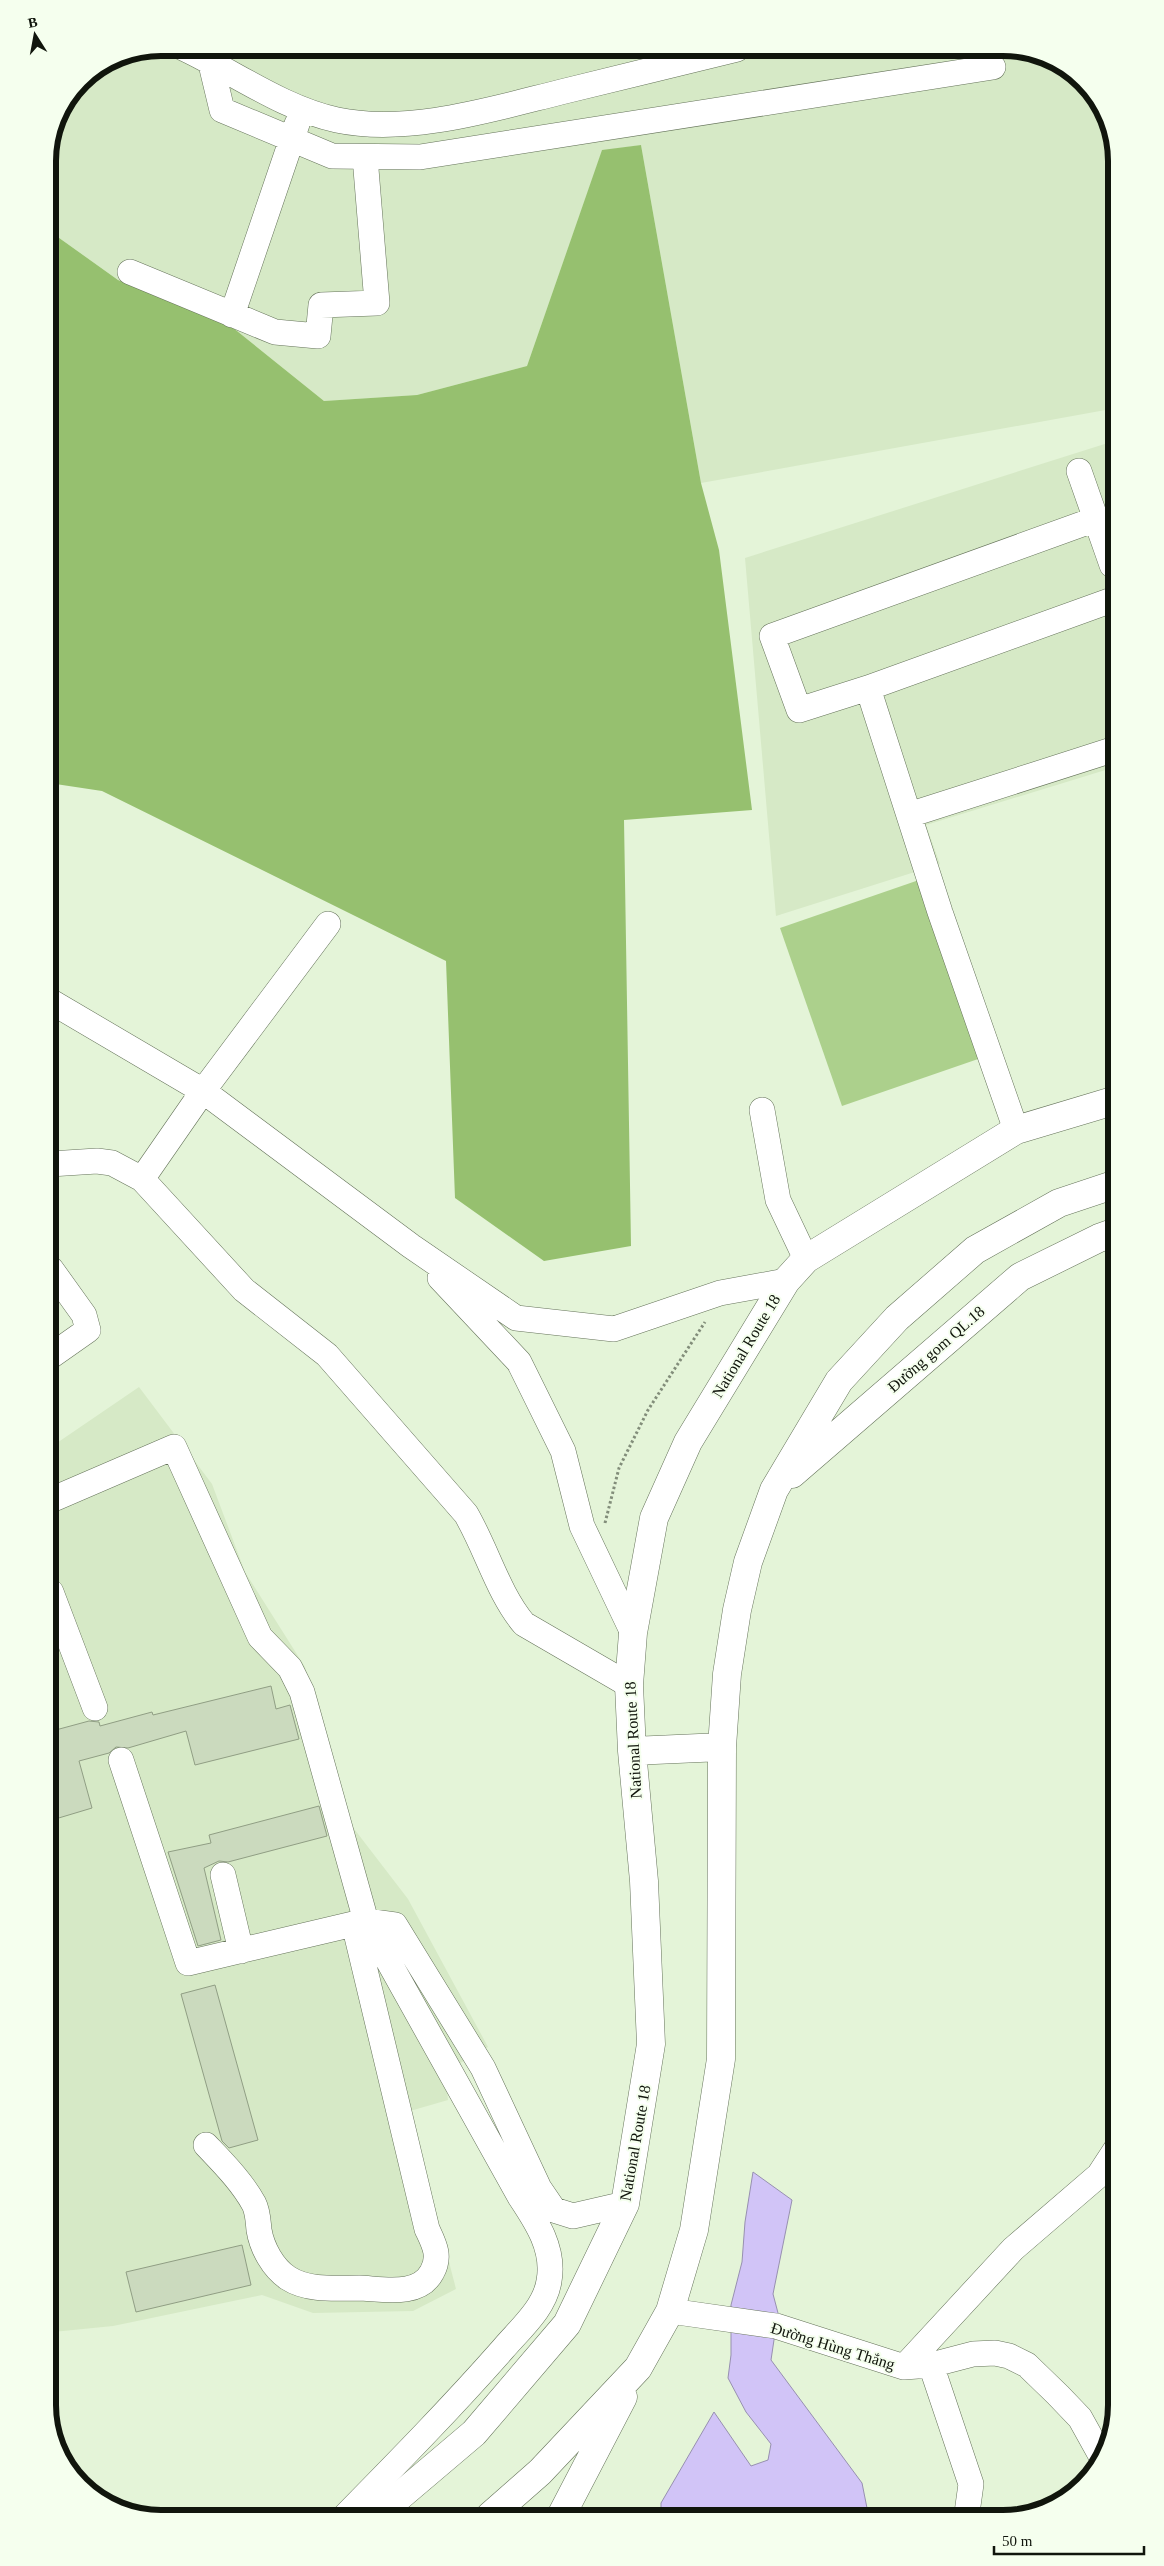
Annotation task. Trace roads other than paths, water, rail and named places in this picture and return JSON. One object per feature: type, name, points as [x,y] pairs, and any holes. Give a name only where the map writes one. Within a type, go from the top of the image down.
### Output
[{"type":"highway","name":"National Route 18","points":[[383,2510],[474,2433],[567,2324],[625,2204],[652,2044],[644,1881],[632,1751],[629,1685],[633,1634],[654,1518],[688,1442],[786,1281],[806,1259],[1016,1130],[1108,1102]]},
{"type":"highway","points":[[564,2510],[670,2310],[694,2230],[721,2059],[722,1747],[728,1674],[737,1610],[748,1562],[774,1490],[839,1381],[897,1318],[976,1250],[1059,1203],[1108,1187]]},
{"type":"highway","name":"Đường gom QL.18","points":[[774,1490],[1020,1277],[1108,1235]]},
{"type":"highway","points":[[632,1751],[722,1747]]},
{"type":"highway","points":[[497,2510],[540,2472],[638,2368]]},
{"type":"street","points":[[201,56],[302,110],[337,120],[377,124],[453,117],[708,56]]},
{"type":"street","points":[[210,60],[222,110],[332,156],[365,157],[420,157],[993,67]]},
{"type":"street","points":[[232,316],[302,110]]},
{"type":"street","points":[[130,272],[232,316],[275,332],[318,336],[320,305],[377,303],[365,157]]},
{"type":"street","points":[[1079,471],[1108,554]]},
{"type":"street","points":[[1096,519],[772,636],[800,710],[868,688],[1108,601]]},
{"type":"street","points":[[868,688],[1016,1130]]},
{"type":"street","points":[[909,815],[1108,751]]},
{"type":"street","points":[[142,1179],[203,1091],[328,924]]},
{"type":"street","points":[[56,1005],[203,1091],[411,1246],[516,1318],[614,1329],[720,1293],[786,1281]]},
{"type":"street","points":[[762,1110],[778,1200],[806,1259]]},
{"type":"street","points":[[56,1164],[97,1161],[112,1163],[142,1179],[244,1290],[327,1355],[466,1514],[478,1535],[512,1609],[524,1624],[629,1685]]},
{"type":"street","points":[[411,1246],[519,1362],[563,1451],[582,1526],[633,1634]]},
{"type":"street","points":[[56,1276],[84,1315],[88,1330],[56,1352]]},
{"type":"street","points":[[56,1498],[174,1447],[260,1637],[290,1668],[302,1692],[360,1922],[427,2229],[436,2248],[437,2259],[428,2280],[418,2287],[402,2289],[311,2287],[289,2278],[277,2268],[262,2245],[255,2206],[245,2189],[206,2145]]},
{"type":"street","points":[[56,1603],[95,1708]]},
{"type":"street","points":[[120,1760],[185,1960],[191,1964],[360,1922],[395,1925],[483,2068],[540,2188],[554,2210],[573,2216],[625,2204]]},
{"type":"street","points":[[222,1875],[241,1951]]},
{"type":"street","points":[[351,2510],[466,2391],[539,2306],[550,2281],[548,2255],[541,2229],[520,2197],[360,1922]]},
{"type":"street","points":[[904,2367],[1013,2248],[1099,2175],[1108,2161]]},
{"type":"street","name":"Đường Hùng Thắng","points":[[670,2310],[776,2326],[904,2367],[931,2365],[973,2354],[995,2353],[1009,2356],[1026,2365],[1080,2418],[1098,2450]]},
{"type":"street","points":[[931,2365],[971,2484],[967,2510]]}]
